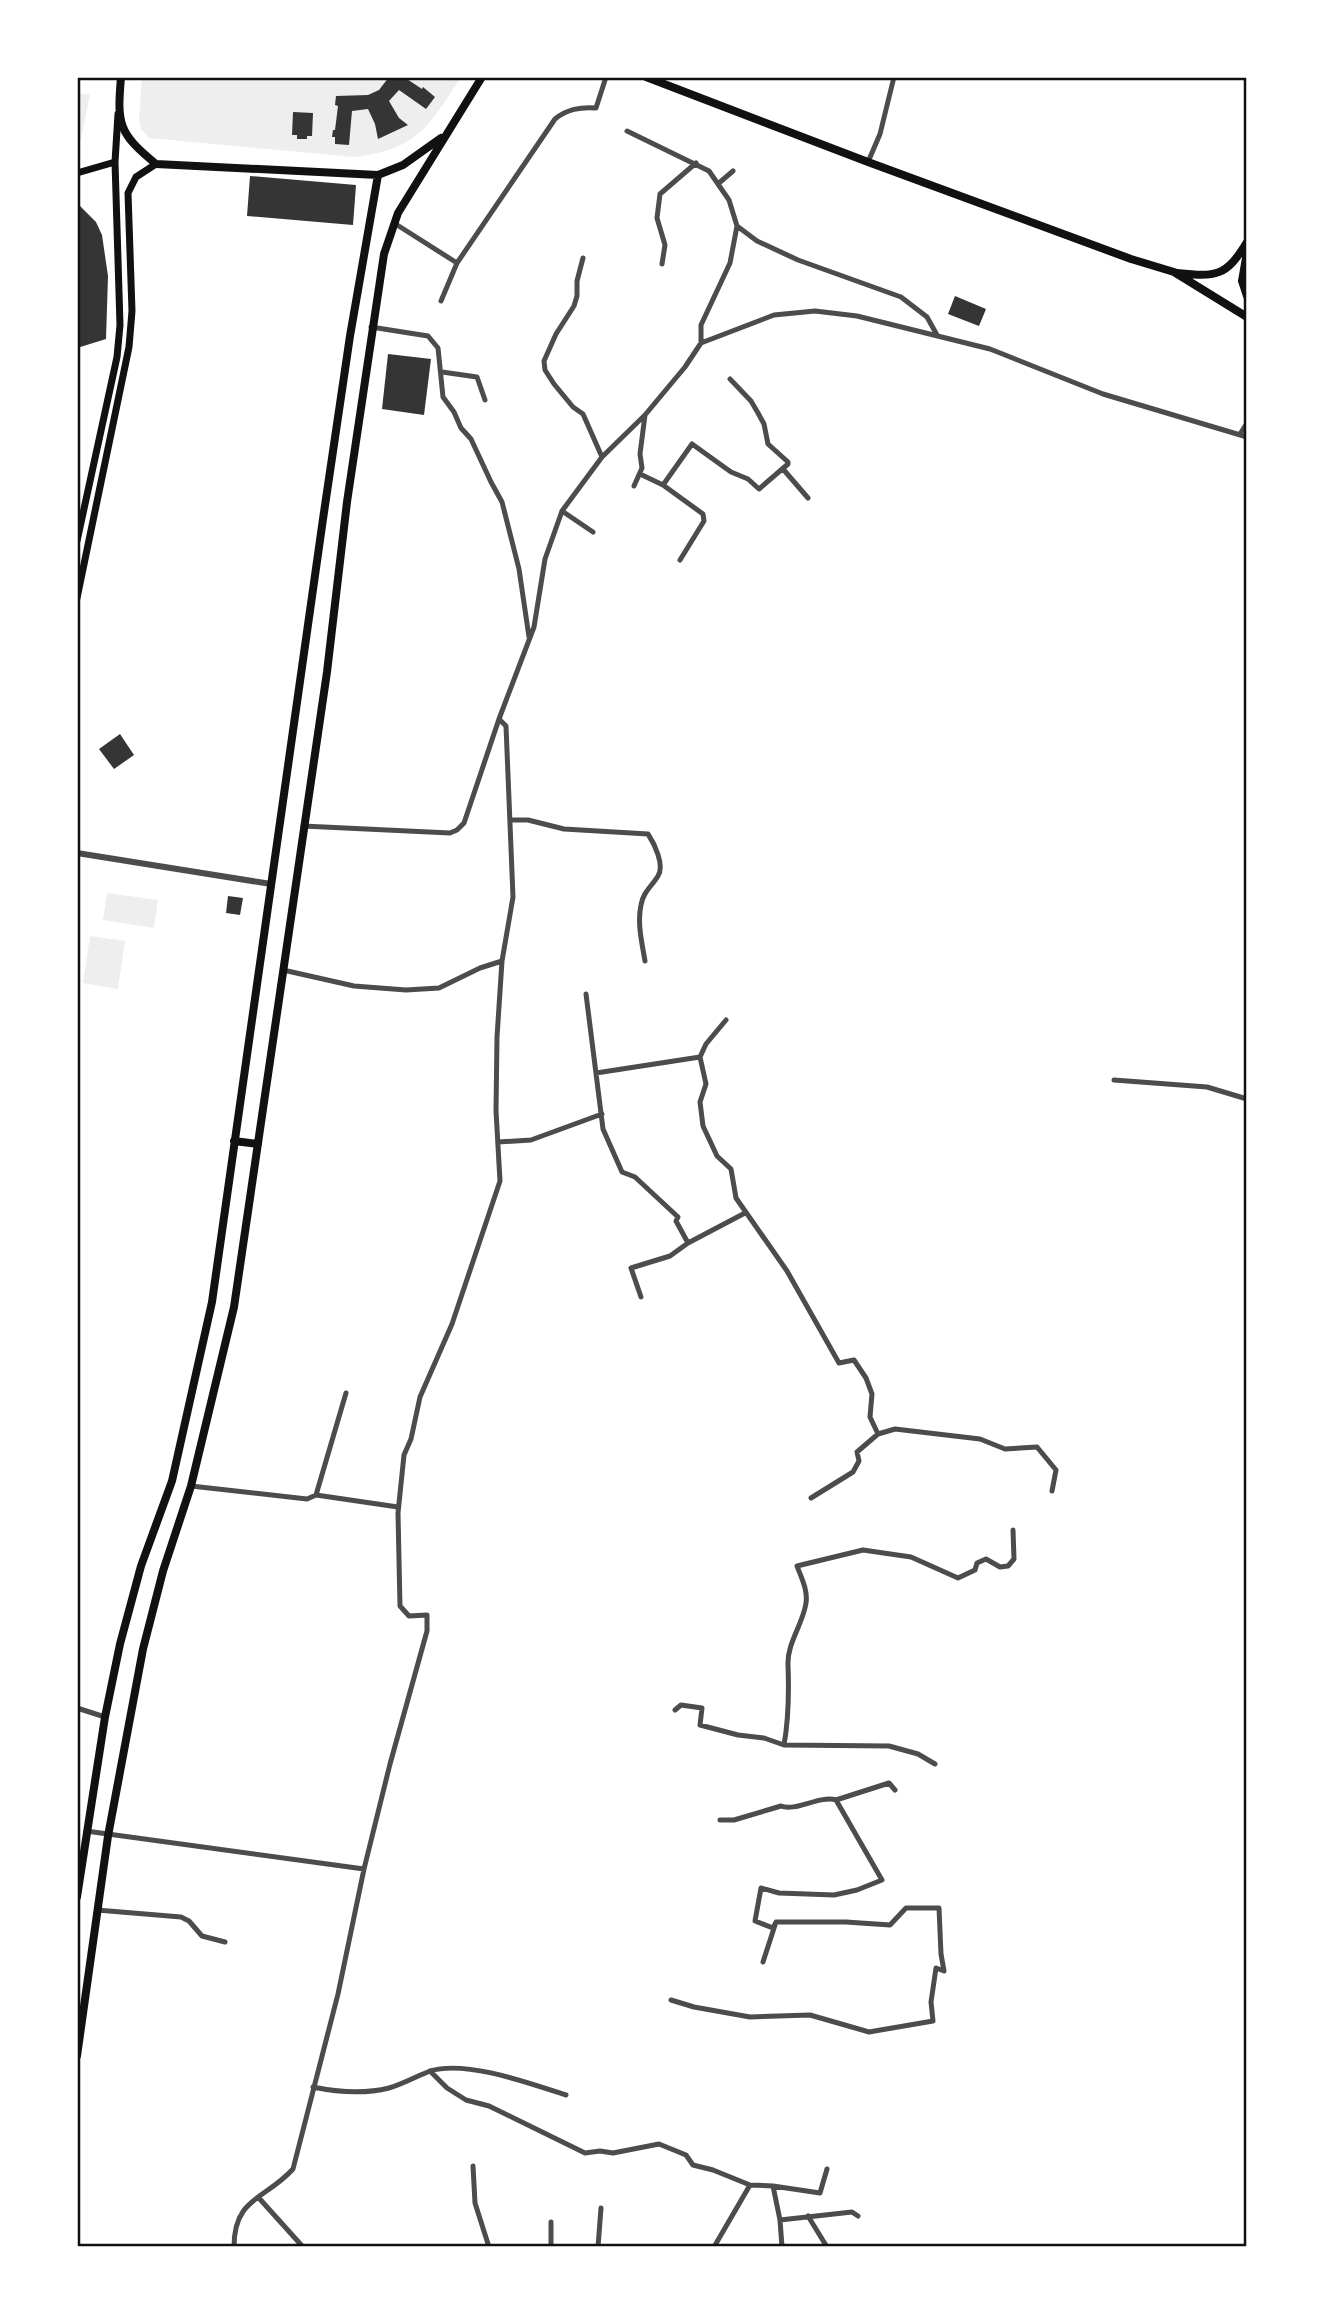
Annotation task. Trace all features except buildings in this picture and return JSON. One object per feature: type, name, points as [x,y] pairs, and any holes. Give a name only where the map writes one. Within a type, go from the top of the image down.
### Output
[{"type":"highway","points":[[121,77],[118,113],[127,136],[156,163],[378,175],[402,166],[447,134]]},
{"type":"highway","points":[[77,2056],[108,1836],[142,1649],[163,1571],[191,1486],[234,1307],[327,672],[371,327],[384,254],[394,223],[482,77]]},
{"type":"highway","points":[[646,77],[868,162],[1174,272],[1247,317]]},
{"type":"highway","points":[[77,1897],[105,1717],[120,1644],[141,1566],[172,1481],[212,1302],[342,391],[378,175]]},
{"type":"highway","points":[[1174,272],[1203,276],[1217,274],[1234,264],[1247,243]]},
{"type":"highway","points":[[1247,252],[1242,281],[1247,296]]},
{"type":"highway","points":[[234,1141],[258,1144]]},
{"type":"main road","points":[[77,541],[117,357],[120,325],[115,162],[118,113]]},
{"type":"main road","points":[[77,173],[115,162]]},
{"type":"main road","points":[[77,598],[129,347],[132,311],[128,192],[136,177],[156,163]]},
{"type":"street","points":[[441,301],[457,263],[555,119],[564,112],[581,107],[596,107],[606,77]]},
{"type":"street","points":[[868,162],[880,134],[894,77]]},
{"type":"street","points":[[303,825],[450,833],[464,823],[499,719],[530,640],[540,605],[545,559],[562,511],[603,457],[645,415],[685,367],[701,343],[701,325],[730,263],[737,226],[729,200],[709,171],[627,131]]},
{"type":"street","points":[[662,264],[665,246],[657,218],[660,194],[696,163]]},
{"type":"street","points":[[719,183],[733,171]]},
{"type":"street","points":[[394,223],[457,263]]},
{"type":"street","points":[[737,226],[757,241],[797,260],[901,297],[927,317],[937,335]]},
{"type":"street","points":[[583,258],[577,281],[578,296],[544,361],[545,370],[554,384],[573,407],[583,414],[603,457]]},
{"type":"street","points":[[701,343],[774,315],[806,311],[857,316],[1010,356],[1103,394],[1247,437]]},
{"type":"street","points":[[371,327],[394,329],[431,339],[438,348],[443,397],[461,428],[471,439],[502,502],[519,569],[530,640]]},
{"type":"street","points":[[442,372],[477,377],[485,400]]},
{"type":"street","points":[[663,485],[692,444],[731,472],[748,479],[759,489],[788,462],[768,444],[764,424],[758,413],[730,379]]},
{"type":"street","points":[[634,486],[640,474],[645,415]]},
{"type":"street","points":[[1240,434],[1247,423]]},
{"type":"street","points":[[783,468],[808,498]]},
{"type":"street","points":[[640,474],[663,485],[705,518],[680,560]]},
{"type":"street","points":[[562,511],[593,532]]},
{"type":"street","points":[[398,1513],[404,1455],[411,1439],[420,1397],[452,1324],[500,1181],[497,1037],[502,961],[513,897],[506,726],[499,719]]},
{"type":"street","points":[[510,821],[528,820],[564,829],[648,834],[660,869],[658,876],[645,891],[641,905],[640,925],[645,961]]},
{"type":"street","points":[[77,853],[271,884]]},
{"type":"street","points":[[283,970],[354,986],[407,990],[439,988],[480,968],[502,961]]},
{"type":"street","points":[[586,993],[603,1129],[622,1172],[635,1177],[678,1217],[676,1221],[688,1243]]},
{"type":"street","points":[[726,1020],[706,1044],[701,1057],[706,1084],[701,1102],[703,1126],[717,1156],[731,1169],[736,1198],[787,1272],[839,1363],[854,1360],[866,1378],[872,1394],[870,1417],[878,1434]]},
{"type":"street","points":[[596,1073],[701,1057]]},
{"type":"street","points":[[1114,1080],[1207,1087],[1247,1099]]},
{"type":"street","points":[[498,1142],[531,1140],[602,1114]]},
{"type":"street","points":[[641,1297],[631,1268],[670,1256],[688,1243],[745,1213]]},
{"type":"street","points":[[316,1495],[346,1393]]},
{"type":"street","points":[[811,1498],[853,1472],[859,1461],[857,1452],[878,1434],[895,1429],[980,1438],[1006,1449],[1037,1447],[1056,1470],[1052,1491]]},
{"type":"street","points":[[191,1486],[307,1499],[316,1495],[398,1507],[400,1606],[409,1616],[427,1615],[427,1631],[390,1764],[364,1869],[338,1994],[293,2169],[242,2211],[234,2231],[234,2247]]},
{"type":"street","points":[[784,1745],[790,1714],[788,1665],[792,1642],[807,1601],[797,1566],[863,1550],[911,1557],[958,1578],[975,1570],[977,1563],[986,1559],[1000,1567],[1008,1566],[1014,1559],[1013,1530]]},
{"type":"street","points":[[675,1710],[681,1705],[702,1708],[700,1725],[764,1738],[784,1745],[890,1746],[918,1754],[935,1764]]},
{"type":"street","points":[[77,1708],[105,1717]]},
{"type":"street","points":[[720,1820],[734,1820],[781,1806],[787,1809],[810,1801],[832,1798],[836,1800],[889,1783],[895,1790]]},
{"type":"street","points":[[776,1922],[773,1928],[755,1920],[761,1888],[779,1893],[835,1895],[882,1880],[836,1800]]},
{"type":"street","points":[[86,1832],[193,1844],[364,1869]]},
{"type":"street","points":[[671,2000],[750,2017],[810,2015],[869,2032],[933,2021],[931,2002],[936,1968],[944,1971],[939,1908],[906,1908],[890,1925],[881,1926],[846,1922],[776,1922]]},
{"type":"street","points":[[97,1910],[181,1917],[202,1936],[225,1942]]},
{"type":"street","points":[[763,1962],[776,1922]]},
{"type":"street","points":[[313,2087],[332,2091],[390,2088],[430,2071],[458,2067],[533,2084],[566,2095]]},
{"type":"street","points":[[430,2071],[447,2088],[466,2100],[489,2106],[585,2153],[614,2153],[659,2144],[685,2155],[693,2165],[713,2169],[750,2185],[820,2193],[827,2169]]},
{"type":"street","points":[[473,2166],[475,2203],[489,2247]]},
{"type":"street","points":[[718,2246],[750,2185]]},
{"type":"street","points":[[773,2186],[782,2247]]},
{"type":"street","points":[[258,2197],[303,2247]]},
{"type":"street","points":[[598,2247],[601,2208]]},
{"type":"street","points":[[780,2220],[852,2212],[858,2217]]},
{"type":"street","points":[[808,2216],[827,2247]]},
{"type":"street","points":[[551,2222],[551,2247]]},
{"type":"shaded area","points":[[142,77],[461,77],[430,122],[407,142],[375,154],[354,157],[149,138],[141,129],[139,120]]},
{"type":"shaded area","points":[[77,93],[90,95],[80,143],[77,146]]},
{"type":"shaded area","points":[[107,893],[158,900],[154,928],[103,920]]},
{"type":"shaded area","points":[[90,936],[125,941],[118,989],[83,983]]}]
